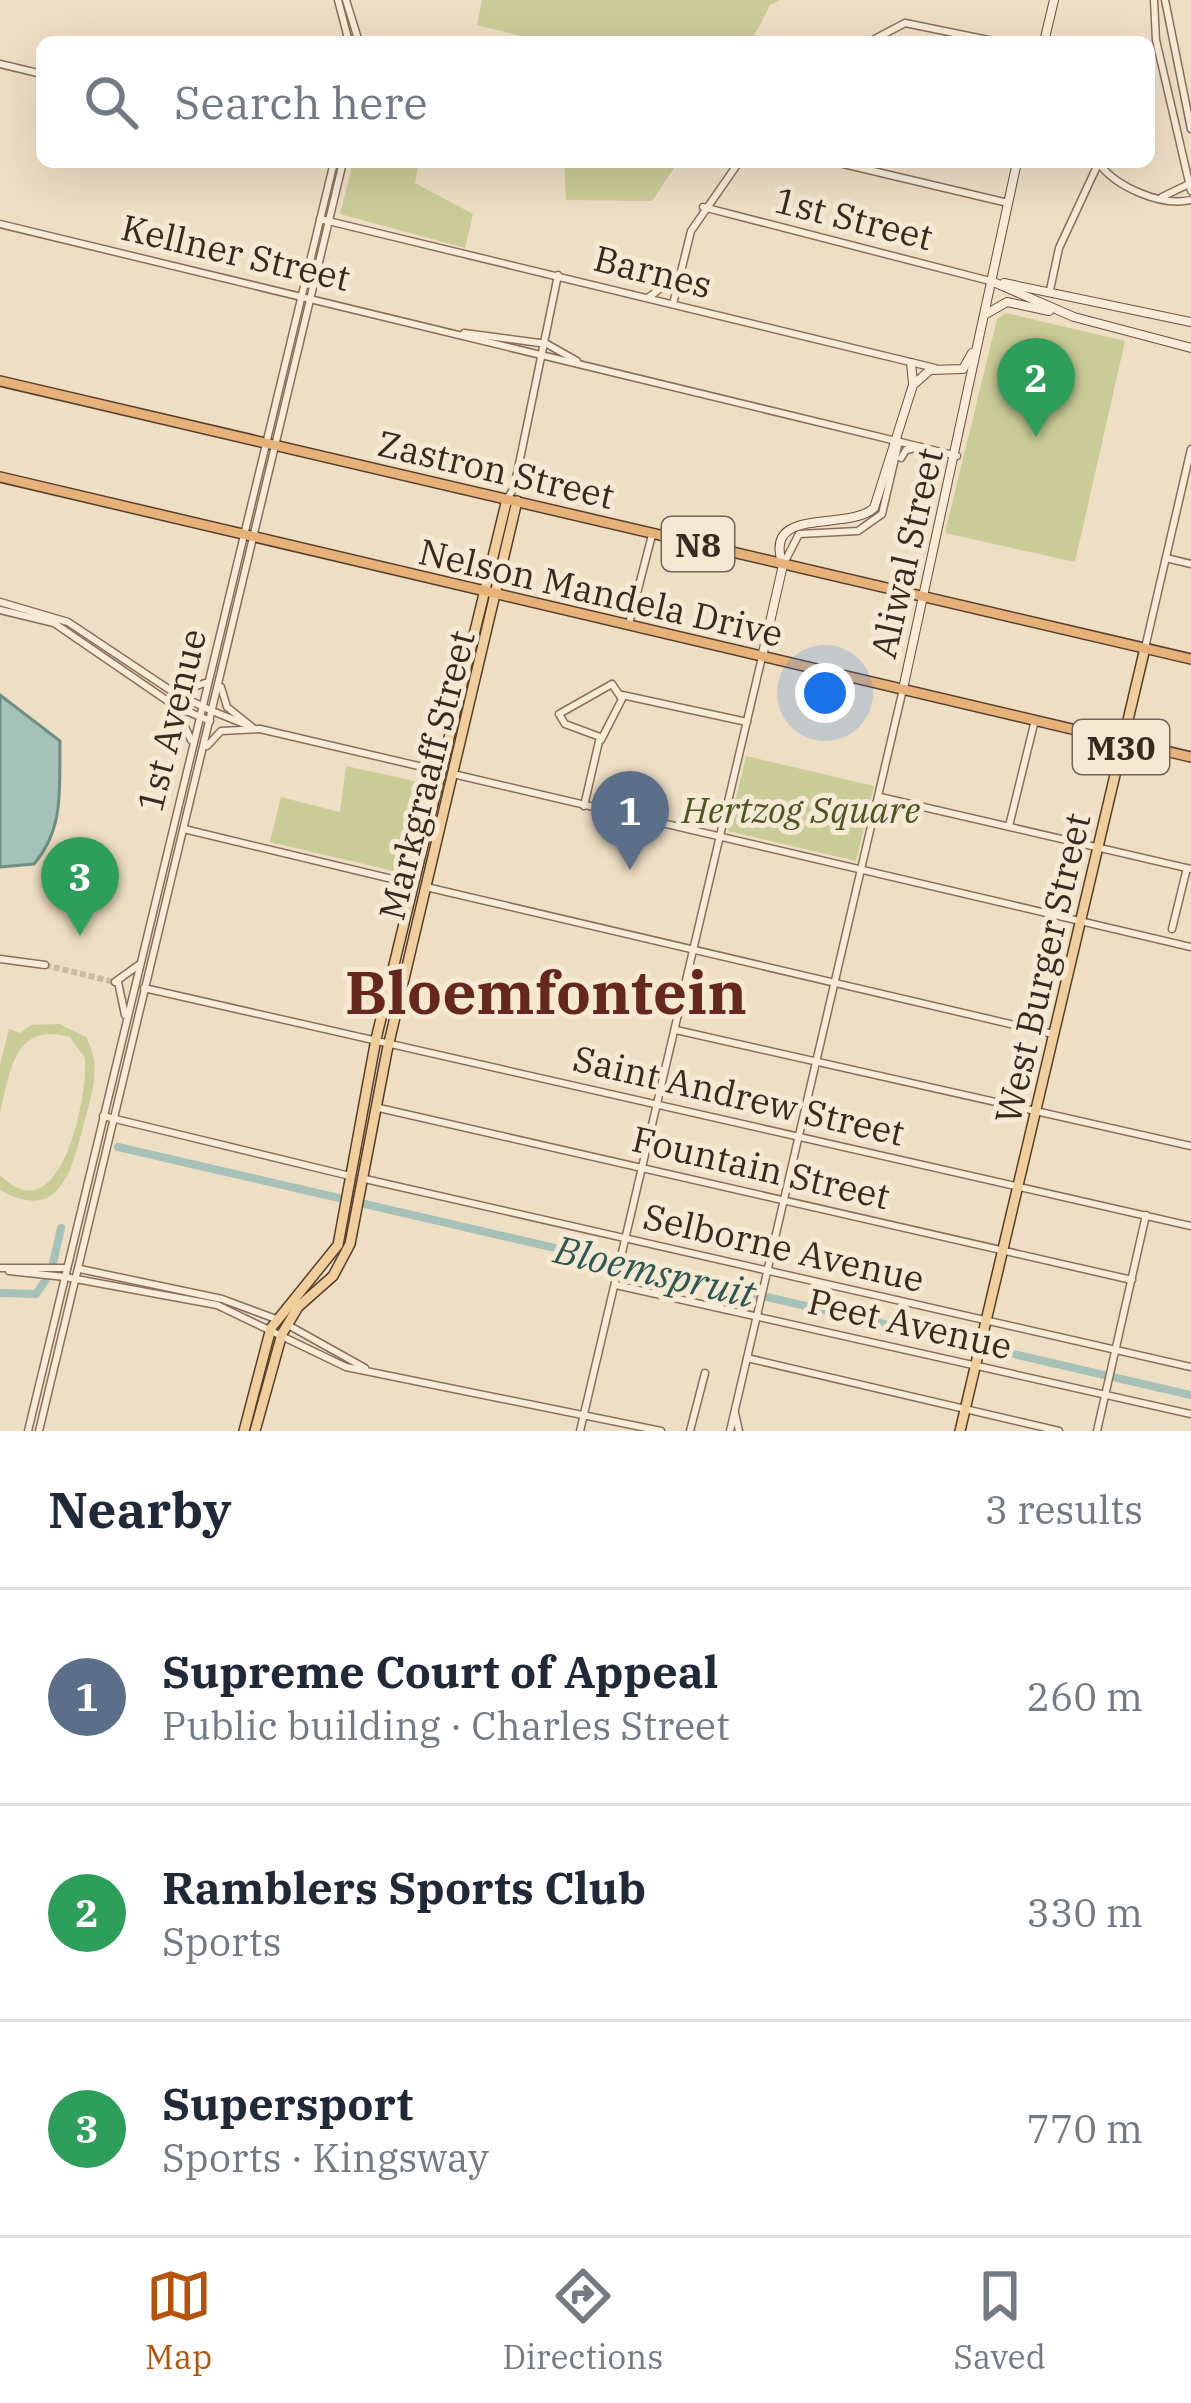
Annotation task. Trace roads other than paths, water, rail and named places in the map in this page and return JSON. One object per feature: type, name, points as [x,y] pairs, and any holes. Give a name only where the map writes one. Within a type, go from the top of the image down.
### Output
[{"type":"highway","name":"Zastron Street","points":[[0,381],[1191,659]]},
{"type":"highway","name":"Nelson Mandela Drive","points":[[0,477],[1191,757]]},
{"type":"main road","points":[[1045,36],[1054,0]]},
{"type":"main road","name":"Aliwal Street","points":[[903,689],[1016,168]]},
{"type":"main road","points":[[991,281],[1191,322]]},
{"type":"main road","points":[[991,281],[1074,317]]},
{"type":"main road","points":[[982,319],[992,306],[1007,302],[1191,347]]},
{"type":"main road","points":[[913,385],[921,374],[968,366],[978,334]]},
{"type":"main road","points":[[762,658],[782,565],[778,551],[791,526],[857,519],[874,508],[899,441],[913,385],[911,362]]},
{"type":"main road","name":"Markgraaff Street","points":[[284,1329],[333,1276],[350,1221],[376,1039],[512,500]]},
{"type":"main road","name":"Markgraaff Street","points":[[359,1178],[456,775],[490,592]]},
{"type":"main road","name":"West Burger Street","points":[[977,1362],[1145,648]]},
{"type":"main road","points":[[365,1110],[379,1108]]},
{"type":"main road","name":"Markgraaff Street","points":[[273,1323],[329,1261],[350,1221]]},
{"type":"main road","points":[[244,1431],[273,1323]]},
{"type":"main road","points":[[255,1431],[284,1329]]},
{"type":"main road","name":"M30","points":[[960,1431],[977,1362]]},
{"type":"street","points":[[342,0],[348,36]]},
{"type":"street","points":[[342,0],[357,36]]},
{"type":"street","points":[[1154,0],[1163,67],[1190,186],[1158,198]]},
{"type":"street","points":[[1165,0],[1191,129]]},
{"type":"street","points":[[880,36],[905,23],[969,36]]},
{"type":"street","points":[[1163,67],[1175,63]]},
{"type":"street","points":[[0,64],[36,73]]},
{"type":"street","name":"1st Avenue","points":[[28,1431],[127,1019],[184,830],[337,168]]},
{"type":"street","points":[[673,304],[703,207],[734,168]]},
{"type":"street","points":[[860,168],[1008,203]]},
{"type":"street","points":[[1050,290],[1059,248],[1096,168]]},
{"type":"street","points":[[1105,168],[1123,185],[1158,198],[1191,200]]},
{"type":"street","name":"1st Street","points":[[703,207],[991,281]]},
{"type":"street","name":"Barnes","points":[[324,220],[972,379]]},
{"type":"street","name":"Kellner Street","points":[[0,224],[957,456]]},
{"type":"street","points":[[648,298],[679,274]]},
{"type":"street","name":"Markgraaff Street","points":[[512,500],[558,275]]},
{"type":"street","name":"Kellner Street","points":[[460,333],[547,344],[577,362]]},
{"type":"street","points":[[782,565],[799,534],[858,531],[876,520],[886,506],[899,441]]},
{"type":"street","points":[[896,470],[906,450],[921,447]]},
{"type":"street","name":"West Burger Street","points":[[1145,648],[1190,453]]},
{"type":"street","points":[[629,624],[652,533]]},
{"type":"street","name":"1st Avenue","points":[[39,1431],[114,1120],[140,964],[208,681],[250,537]]},
{"type":"street","points":[[1166,558],[1191,564]]},
{"type":"street","points":[[0,606],[68,622],[173,692],[223,718],[256,728],[1191,947]]},
{"type":"street","points":[[0,606],[54,622],[175,706],[210,721],[223,718]]},
{"type":"street","points":[[580,1431],[762,658]]},
{"type":"street","points":[[220,677],[227,707],[256,728]]},
{"type":"street","points":[[173,692],[195,690],[208,681]]},
{"type":"street","points":[[601,740],[591,730],[565,724],[560,714],[608,684],[622,695],[747,722]]},
{"type":"street","name":"Aliwal Street","points":[[730,1431],[903,689]]},
{"type":"street","points":[[584,806],[601,740],[622,695]]},
{"type":"street","points":[[175,706],[190,731],[191,748]]},
{"type":"street","points":[[1009,826],[1035,720]]},
{"type":"street","points":[[202,754],[221,731],[256,728]]},
{"type":"street","points":[[880,797],[1189,868],[1172,929]]},
{"type":"street","points":[[184,830],[1054,1034]]},
{"type":"street","points":[[0,959],[45,965]]},
{"type":"street","points":[[127,1019],[116,982],[140,964]]},
{"type":"street","name":"Saint Andrew Street","points":[[116,982],[1191,1226]]},
{"type":"street","points":[[676,1030],[1037,1108],[1191,1147]]},
{"type":"street","name":"Fountain Street","points":[[379,1108],[1132,1280]]},
{"type":"street","name":"Selborne Avenue","points":[[103,1116],[767,1275],[1191,1367]]},
{"type":"street","points":[[1096,1431],[1146,1215]]},
{"type":"street","points":[[0,1269],[67,1268],[222,1299],[368,1370],[661,1431]]},
{"type":"street","points":[[33,1271],[51,1278],[78,1272]]},
{"type":"street","name":"Peet Avenue","points":[[616,1285],[977,1362],[1191,1414]]},
{"type":"street","points":[[747,1358],[1059,1431]]},
{"type":"street","points":[[690,1431],[705,1373]]},
{"type":"street","points":[[734,1410],[739,1431]]},
{"type":"waterway","name":"Bloemspruit","points":[[118,1147],[1191,1395]]},
{"type":"waterway","name":"Bloemspruit","points":[[0,1293],[36,1294],[51,1272],[61,1228]]},
{"type":"tunnel","points":[[45,965],[114,982]]},
{"type":"place","name":"Ramblers Sports Club","points":[[1036,437]]},
{"type":"place","name":"Supreme Court of Appeal","points":[[630,870]]},
{"type":"place","name":"Supersport","points":[[80,936]]},
{"type":"district","name":"Bloemfontein","points":[[546,991]]},
{"type":"park label","name":"Hertzog Square","points":[[801,809]]}]
